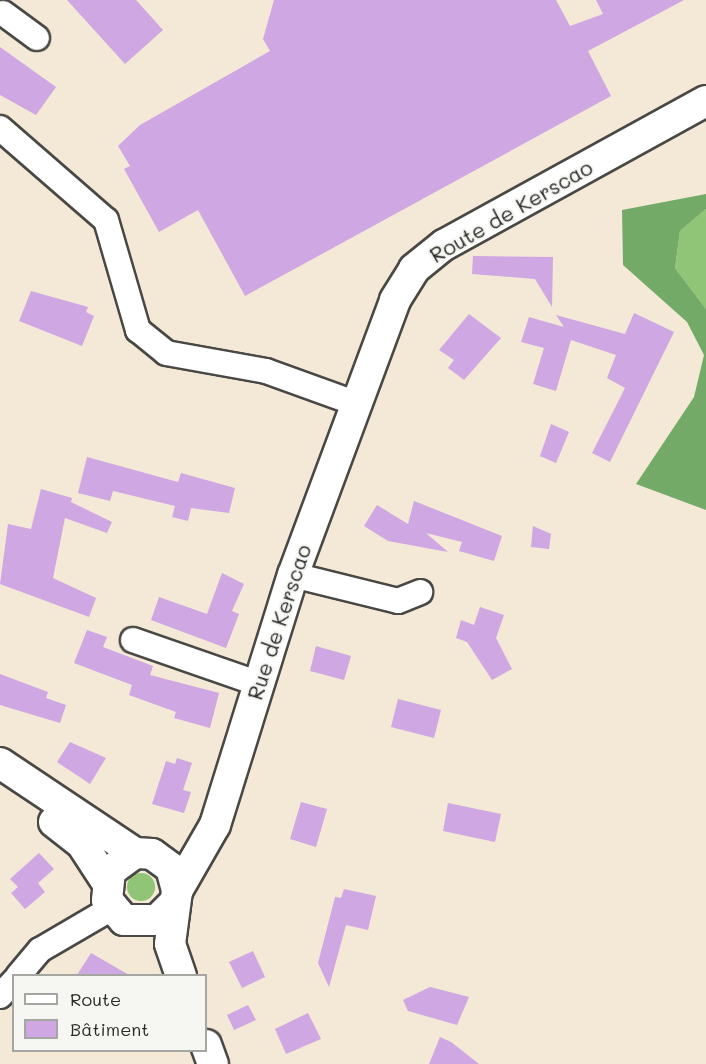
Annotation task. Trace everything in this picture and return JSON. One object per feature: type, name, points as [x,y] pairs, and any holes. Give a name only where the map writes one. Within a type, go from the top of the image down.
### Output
[{"type":"street","points":[[6,9],[37,38]]},
{"type":"street","name":"Route de Kerscao","points":[[355,403],[394,300],[414,269],[444,245],[706,101]]},
{"type":"street","points":[[0,129],[106,220],[138,330],[166,353],[266,371],[355,403]]},
{"type":"street","name":"Rue de Kerscao","points":[[175,898],[218,817],[293,575],[355,403]]},
{"type":"street","points":[[293,575],[398,601],[420,592]]},
{"type":"street","points":[[133,640],[259,684]]},
{"type":"street","points":[[0,763],[144,854],[171,868],[175,898],[170,944],[181,974]]},
{"type":"street","points":[[0,780],[82,844],[114,903],[156,952],[168,974]]},
{"type":"street","points":[[114,903],[116,862],[205,840]]},
{"type":"street","points":[[114,903],[157,920],[175,898]]},
{"type":"street","points":[[19,974],[40,950],[114,903]]},
{"type":"street","points":[[0,996],[12,983]]},
{"type":"street","points":[[207,1049],[213,1064]]},
{"type":"green space","points":[[706,194],[706,209],[680,231],[675,268],[706,309],[706,510],[636,484],[694,397],[704,355],[687,322],[623,265],[622,210]]},
{"type":"green space","points":[[706,209],[706,309],[675,268],[680,231]]},
{"type":"green space","points":[[141,873],[151,877],[155,887],[151,897],[141,901],[131,897],[127,887],[131,877]]},
{"type":"building","points":[[67,0],[136,0],[163,30],[125,64]]},
{"type":"building","points":[[274,0],[556,0],[570,26],[603,14],[596,0],[684,0],[588,51],[611,96],[245,296],[198,210],[159,232],[124,169],[130,166],[118,146],[140,125],[270,51],[263,39]]},
{"type":"building","points":[[0,47],[56,87],[36,115],[0,95]]},
{"type":"building","points":[[473,256],[553,257],[552,307],[535,279],[472,274]]},
{"type":"building","points":[[31,291],[88,307],[86,312],[94,316],[82,346],[19,321]]},
{"type":"building","points":[[634,313],[674,332],[610,462],[592,453],[625,388],[607,378],[616,355],[571,340],[556,391],[533,384],[544,348],[521,342],[529,317],[564,327],[556,315],[625,334]]},
{"type":"building","points":[[469,314],[501,338],[464,380],[448,368],[454,360],[439,350]]},
{"type":"building","points":[[551,424],[569,432],[556,463],[540,456]]},
{"type":"building","points":[[87,457],[178,482],[181,473],[235,488],[229,513],[191,508],[188,521],[172,517],[175,506],[113,491],[110,501],[78,493]]},
{"type":"building","points":[[41,489],[72,498],[71,502],[112,522],[107,533],[65,518],[53,578],[96,598],[89,617],[0,584],[8,524],[31,529]]},
{"type":"building","points":[[414,501],[502,536],[494,561],[459,551],[462,542],[426,533],[448,552],[388,541],[364,526],[377,505],[408,524]]},
{"type":"building","points":[[533,526],[551,534],[549,549],[531,547]]},
{"type":"building","points":[[222,573],[244,584],[232,611],[239,614],[226,648],[151,620],[159,597],[207,614]]},
{"type":"building","points":[[480,607],[504,615],[496,638],[512,669],[492,680],[467,642],[456,638],[461,620],[474,625]]},
{"type":"building","points":[[87,630],[107,637],[103,647],[153,666],[150,675],[219,693],[210,728],[174,718],[176,712],[129,695],[132,685],[74,663]]},
{"type":"building","points":[[316,646],[351,656],[344,680],[310,671]]},
{"type":"building","points":[[0,674],[48,692],[46,698],[66,705],[60,723],[0,705]]},
{"type":"building","points":[[398,699],[441,710],[434,738],[391,727]]},
{"type":"building","points":[[70,742],[106,758],[90,784],[57,762]]},
{"type":"building","points":[[177,758],[192,763],[183,790],[191,792],[184,813],[152,804],[166,761],[175,764]]},
{"type":"building","points":[[301,802],[327,809],[316,847],[290,839]]},
{"type":"building","points":[[448,803],[501,814],[495,842],[443,831]]},
{"type":"building","points":[[39,853],[54,869],[38,883],[45,892],[25,909],[11,893],[18,887],[10,879]]},
{"type":"building","points":[[344,889],[376,896],[368,930],[346,925],[329,987],[318,963],[335,897],[341,898]]},
{"type":"building","points":[[253,951],[265,977],[242,988],[229,962]]},
{"type":"building","points":[[91,953],[127,974],[78,974]]},
{"type":"building","points":[[430,987],[469,997],[457,1025],[408,1011],[403,1000]]},
{"type":"building","points":[[248,1005],[256,1020],[234,1030],[227,1015]]},
{"type":"building","points":[[308,1013],[321,1039],[286,1054],[275,1029]]},
{"type":"building","points":[[440,1037],[451,1042],[479,1064],[429,1064]]}]
